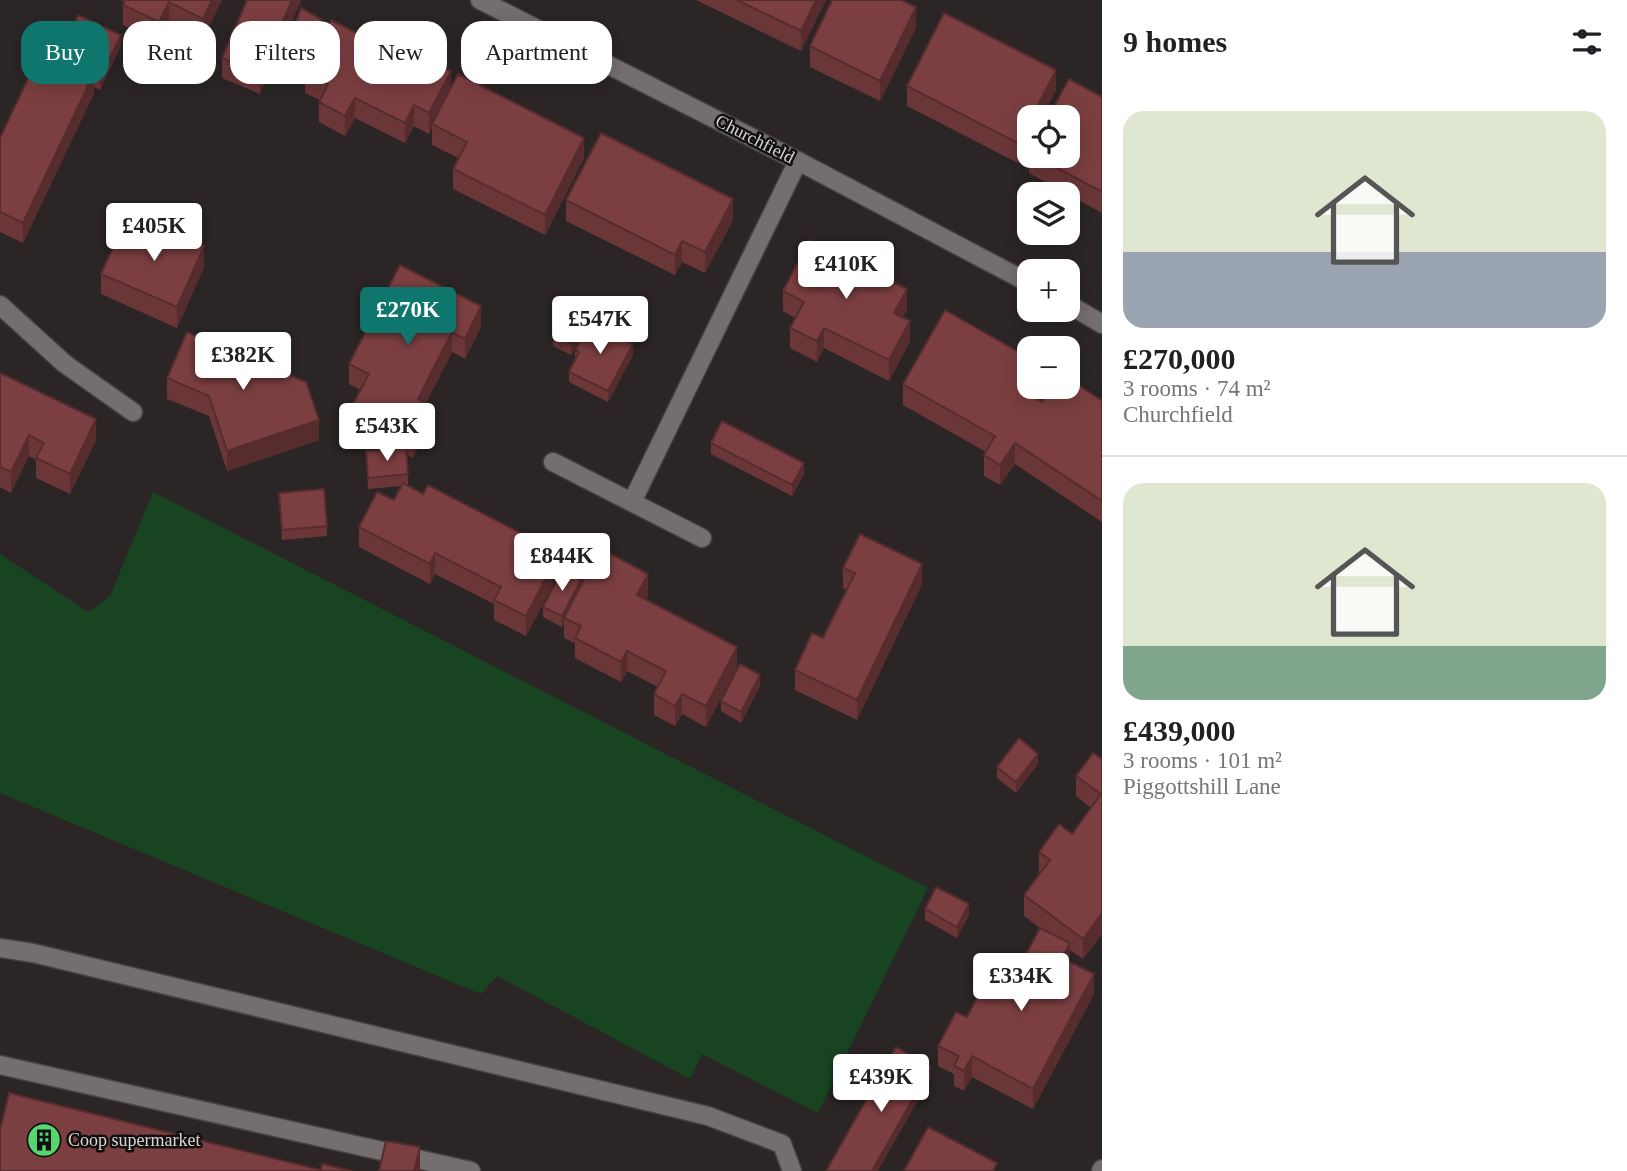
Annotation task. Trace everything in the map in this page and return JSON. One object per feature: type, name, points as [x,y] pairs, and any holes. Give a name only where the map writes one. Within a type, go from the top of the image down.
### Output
[{"type":"street","name":"Churchfield","points":[[480,0],[798,161],[1017,277]]},
{"type":"street","points":[[632,502],[798,161]]},
{"type":"street","points":[[0,305],[65,364],[133,412]]},
{"type":"street","points":[[1080,311],[1102,324]]},
{"type":"street","points":[[553,462],[702,538]]},
{"type":"street","points":[[0,948],[33,953],[708,1116],[782,1144],[792,1171]]},
{"type":"street","points":[[0,1065],[471,1171]]},
{"type":"green space","points":[[153,492],[928,888],[818,1113],[702,1054],[690,1079],[497,976],[481,994],[0,793],[0,554],[88,612],[110,596]]},
{"type":"building","points":[[125,0],[212,0],[203,19],[169,2],[160,21],[123,5]]},
{"type":"building","points":[[247,0],[292,0],[283,21],[238,21]]},
{"type":"building","points":[[737,0],[816,0],[801,31]]},
{"type":"building","points":[[832,0],[901,0],[916,7],[880,81],[810,46]]},
{"type":"building","points":[[301,8],[321,19],[320,21],[296,21]]},
{"type":"building","points":[[944,13],[1056,70],[1038,105],[1017,105],[1017,142],[907,86]]},
{"type":"building","points":[[78,15],[91,21],[75,21]]},
{"type":"building","points":[[340,25],[354,32],[354,84],[444,84],[429,113],[414,105],[405,123],[355,98],[345,116],[319,102],[328,84],[340,84]]},
{"type":"building","points":[[109,29],[121,35],[109,60]]},
{"type":"building","points":[[230,39],[230,61],[222,58]]},
{"type":"building","points":[[458,74],[461,76],[461,84],[478,84],[584,138],[545,215],[453,169],[467,142],[432,124]]},
{"type":"building","points":[[1069,79],[1102,97],[1102,192],[1057,168],[1080,168],[1080,105],[1055,105]]},
{"type":"building","points":[[25,84],[89,84],[23,223],[0,212],[0,138]]},
{"type":"building","points":[[601,133],[733,199],[705,252],[682,241],[675,255],[566,200]]},
{"type":"building","points":[[152,223],[204,246],[177,307],[101,274],[122,227],[146,237]]},
{"type":"building","points":[[809,240],[907,289],[894,313],[910,321],[889,360],[824,328],[817,341],[790,328],[804,302],[783,291]]},
{"type":"building","points":[[400,265],[481,306],[465,339],[452,332],[418,399],[430,406],[413,437],[352,406],[369,374],[349,364]]},
{"type":"building","points":[[566,310],[584,319],[571,344],[553,335]]},
{"type":"building","points":[[945,310],[1017,351],[1017,399],[1036,399],[1042,402],[1044,399],[1080,399],[1080,386],[1102,401],[1102,501],[1015,443],[1000,465],[984,455],[995,436],[903,384]]},
{"type":"building","points":[[590,322],[633,344],[608,391],[569,372],[579,352],[575,350]]},
{"type":"building","points":[[187,332],[306,382],[319,420],[227,451],[209,396],[167,378]]},
{"type":"building","points":[[0,373],[96,419],[70,474],[36,458],[44,443],[29,435],[11,472],[0,467]]},
{"type":"building","points":[[722,421],[804,463],[792,485],[711,443]]},
{"type":"building","points":[[406,448],[408,474],[368,478],[366,451]]},
{"type":"building","points":[[403,483],[423,494],[428,485],[559,553],[526,616],[494,600],[501,587],[435,553],[430,564],[359,527],[377,492],[394,500]]},
{"type":"building","points":[[324,489],[327,526],[282,530],[279,493]]},
{"type":"building","points":[[860,534],[922,564],[857,700],[795,670],[812,633],[823,638],[855,573],[843,568]]},
{"type":"building","points":[[600,548],[648,574],[637,595],[737,647],[706,706],[682,694],[675,706],[654,694],[666,671],[627,651],[621,662],[575,638],[581,626],[564,618]]},
{"type":"building","points":[[562,570],[581,580],[562,616],[543,607]]},
{"type":"building","points":[[740,664],[760,675],[741,712],[721,701]]},
{"type":"building","points":[[1019,738],[1038,754],[1016,782],[997,767]]},
{"type":"building","points":[[1093,753],[1102,759],[1102,913],[1083,939],[1024,895],[1050,860],[1039,852],[1059,824],[1072,834],[1101,794],[1076,776]]},
{"type":"building","points":[[936,887],[969,904],[957,927],[925,909]]},
{"type":"building","points":[[1040,928],[1070,943],[1062,958],[1094,974],[1033,1089],[972,1056],[964,1071],[954,1066],[959,1056],[938,1046],[956,1012],[967,1017],[994,966],[1014,977]]},
{"type":"building","points":[[896,1047],[931,1067],[872,1171],[826,1171]]},
{"type":"building","points":[[9,1093],[321,1171],[0,1171],[0,1130]]},
{"type":"building","points":[[928,1127],[997,1163],[993,1171],[904,1171]]},
{"type":"building","points":[[386,1141],[420,1147],[414,1171],[379,1171]]},
{"type":"building","points":[[322,1164],[352,1171],[321,1171]]},
{"type":"place","name":"Coop supermarket","points":[[44,1140]]}]
